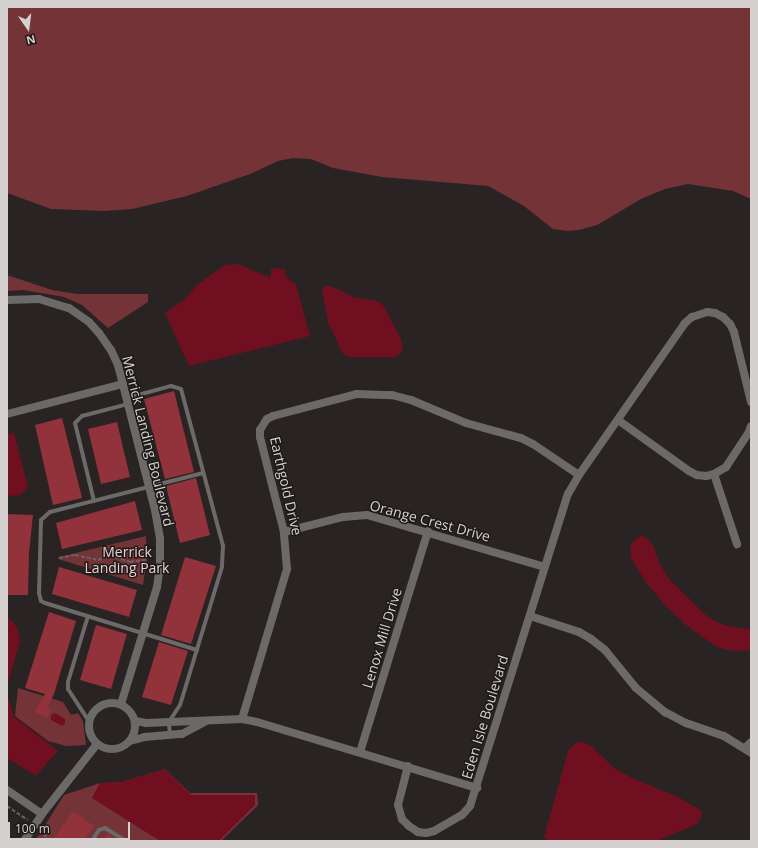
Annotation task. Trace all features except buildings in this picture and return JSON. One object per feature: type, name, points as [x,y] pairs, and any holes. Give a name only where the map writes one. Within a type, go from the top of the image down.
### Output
[{"type":"street","name":"Merrick Landing Boulevard","points":[[7,300],[39,299],[69,308],[80,315],[99,333],[111,350],[128,401],[149,486],[160,539],[160,566],[157,587],[121,704]]},
{"type":"street","name":"Eden Isle Boulevard","points":[[135,721],[146,723],[242,719],[408,766],[477,788],[544,567],[568,494],[579,475],[685,323],[692,317],[706,312],[723,317],[734,332],[751,402]]},
{"type":"street","points":[[7,414],[123,384]]},
{"type":"street","name":"Earthgold Drive","points":[[242,719],[284,583],[287,557],[284,532],[260,437],[260,430],[266,419],[272,416],[356,394],[374,393],[411,400],[466,423],[521,438],[533,444],[579,475]]},
{"type":"street","points":[[618,420],[689,471],[697,475],[706,476],[714,474],[726,467],[749,432],[751,426]]},
{"type":"street","points":[[714,474],[737,544]]},
{"type":"street","name":"Orange Crest Drive","points":[[284,532],[343,517],[361,515],[378,517],[544,567]]},
{"type":"street","name":"Lenox Mill Drive","points":[[360,752],[428,531]]},
{"type":"street","points":[[530,616],[579,632],[591,639],[605,650],[636,688],[665,712],[686,723],[724,736],[748,751],[751,742]]},
{"type":"street","points":[[113,703],[121,704],[132,714],[135,721],[135,732],[130,741],[123,747],[114,749],[105,748],[97,744],[90,734],[89,722],[92,714],[101,706],[113,703]]},
{"type":"street","name":"Eden Isle Boulevard","points":[[130,741],[145,737],[182,734],[192,731],[207,721]]},
{"type":"street","points":[[24,841],[42,814],[97,744]]},
{"type":"street","points":[[408,766],[400,794],[398,812],[402,819],[418,832],[426,833],[434,831],[462,815],[470,806],[477,788]]},
{"type":"street","points":[[7,790],[42,814]]},
{"type":"lane","points":[[94,501],[75,423],[82,416],[171,386],[181,389],[223,546],[224,560],[180,705],[169,722],[170,736]]},
{"type":"lane","points":[[197,650],[45,603],[40,598],[41,520],[50,512],[203,472]]},
{"type":"lane","points":[[88,616],[68,682],[68,689],[89,722]]},
{"type":"lane","points":[[92,841],[99,830],[105,828],[126,841]]},
{"type":"path","points":[[59,558],[75,555],[98,560],[110,555],[130,562],[148,559]]},
{"type":"path","points":[[7,806],[35,825]]},
{"type":"path","points":[[42,841],[47,834]]},
{"type":"green space","points":[[7,7],[751,7],[751,199],[733,191],[688,184],[665,189],[641,199],[597,225],[579,230],[568,231],[553,229],[524,206],[488,186],[382,177],[333,168],[311,159],[293,158],[278,161],[250,174],[187,196],[132,209],[104,211],[51,209],[7,193]]},
{"type":"green space","points":[[7,275],[52,290],[77,294],[148,294],[148,302],[108,328],[82,305],[64,297],[23,290],[7,291]]},
{"type":"green space","name":"Merrick Landing Park","points":[[146,536],[147,559],[143,585],[58,559],[59,557]]},
{"type":"green space","points":[[18,688],[63,702],[71,715],[78,713],[83,721],[86,745],[66,746],[48,741],[15,716]]},
{"type":"green space","points":[[165,769],[190,793],[257,793],[258,805],[221,841],[35,841],[64,795],[100,783],[122,782]]},
{"type":"shaded area","points":[[238,264],[271,278],[271,268],[285,269],[286,277],[296,284],[310,336],[189,366],[165,313],[186,298],[198,284],[225,265]]},
{"type":"shaded area","points":[[326,285],[353,297],[377,301],[384,306],[401,339],[403,349],[401,352],[395,357],[349,357],[343,354],[328,322],[322,290]]},
{"type":"shaded area","points":[[14,433],[28,487],[20,495],[7,496],[7,435]]},
{"type":"shaded area","points":[[641,536],[646,537],[653,545],[660,565],[670,580],[709,618],[724,625],[745,629],[751,628],[751,650],[732,651],[717,647],[687,626],[663,603],[645,581],[631,558],[630,548],[633,541]]},
{"type":"shaded area","points":[[7,615],[18,629],[20,641],[7,687]]},
{"type":"shaded area","points":[[7,693],[14,717],[58,751],[36,776],[7,758]]},
{"type":"shaded area","points":[[55,713],[65,719],[65,723],[62,726],[51,720],[51,715]]},
{"type":"shaded area","points":[[581,741],[590,745],[613,767],[632,778],[680,798],[702,811],[702,816],[697,824],[657,841],[549,841],[544,837],[568,751],[574,744]]},
{"type":"shaded area","points":[[165,769],[191,795],[255,795],[255,805],[219,841],[160,841],[92,798],[100,783],[122,782]]}]
